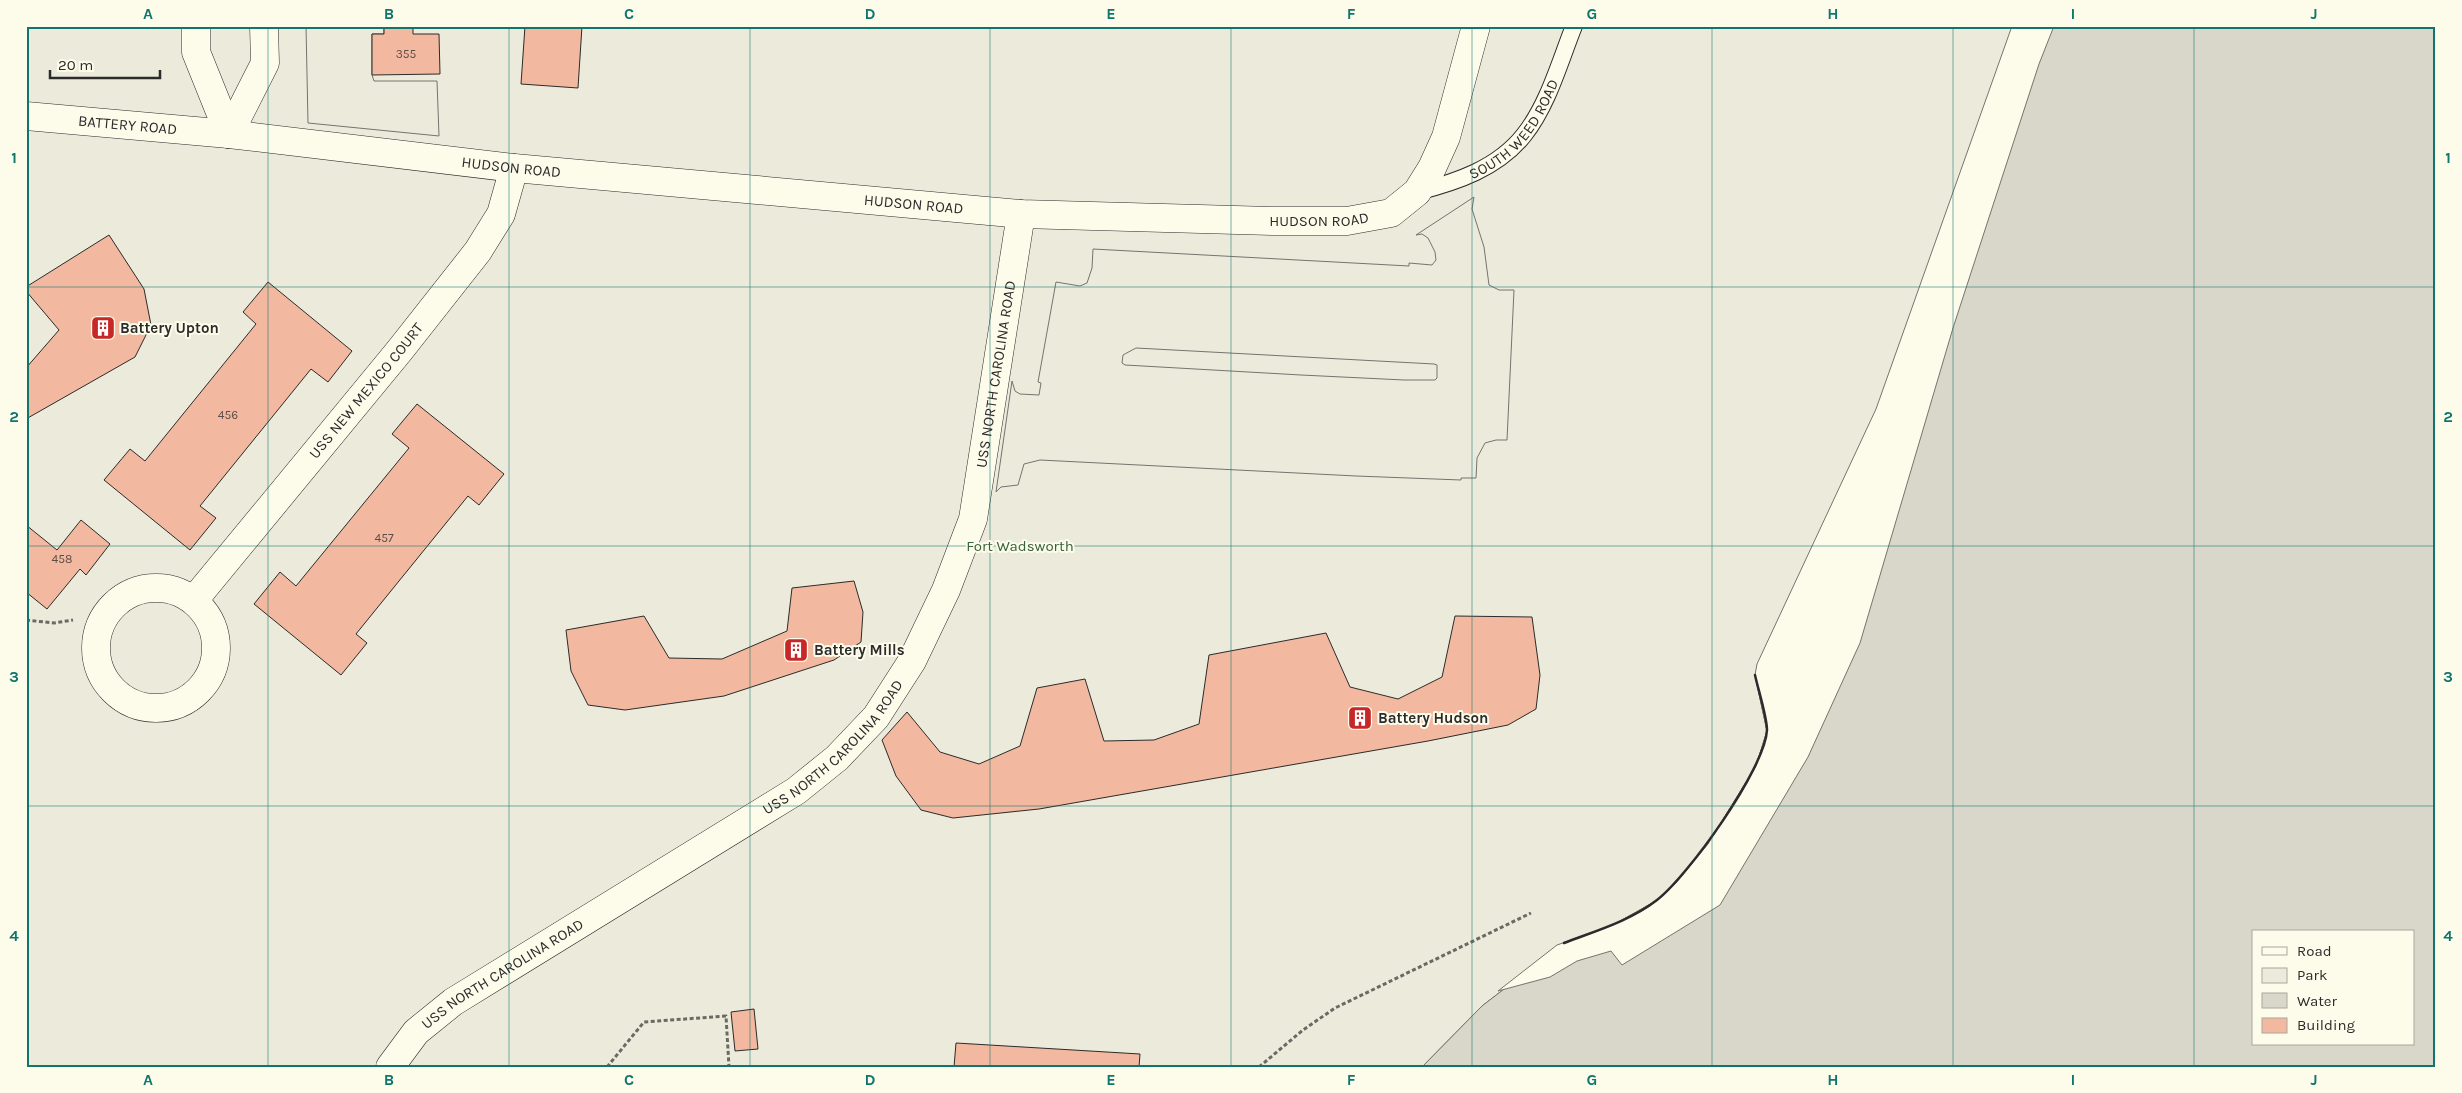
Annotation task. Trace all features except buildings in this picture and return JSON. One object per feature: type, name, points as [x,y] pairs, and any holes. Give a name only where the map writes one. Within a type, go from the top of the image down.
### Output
[{"type":"street","points":[[196,26],[196,52],[229,134]]},
{"type":"street","points":[[229,134],[265,63],[264,26]]},
{"type":"street","name":"HUDSON ROAD","points":[[229,134],[514,168],[1021,214],[1273,221],[1347,221],[1391,213],[1417,192],[1432,168],[1446,137],[1476,26]]},
{"type":"street","name":"BATTERY ROAD","points":[[26,116],[229,134]]},
{"type":"street","name":"USS NEW MEXICO COURT","points":[[194,600],[400,350],[478,251],[501,214],[514,168]]},
{"type":"street","name":"USS NORTH CAROLINA ROAD","points":[[390,1067],[416,1032],[453,1002],[796,791],[837,758],[876,717],[920,647],[946,590],[973,519],[1021,214]]},
{"type":"street","points":[[155,587],[176,591],[194,600],[207,615],[215,632],[216,651],[213,669],[203,685],[189,698],[172,706],[153,708],[135,704],[118,694],[104,678],[97,659],[97,638],[104,618],[117,602],[135,592],[155,587]]},
{"type":"lane","name":"SOUTH WEED ROAD","points":[[1417,192],[1449,184],[1479,171],[1502,156],[1524,134],[1543,101],[1574,26]]},
{"type":"path","points":[[26,620],[54,623],[73,620]]},
{"type":"path","points":[[1259,1067],[1303,1030],[1335,1008],[1531,914]]},
{"type":"path","points":[[607,1067],[644,1022],[726,1016],[729,1067]]},
{"type":"green space","name":"Fort Wadsworth","points":[[26,26],[2014,26],[1878,410],[1755,675],[1767,731],[1756,766],[1708,844],[1676,883],[1656,901],[1613,925],[1564,943],[1482,1006],[1422,1067],[26,1067]]},
{"type":"shaded area","points":[[306,26],[384,26],[384,34],[372,34],[372,75],[374,81],[437,81],[439,136],[308,123]]},
{"type":"shaded area","points":[[1474,197],[1472,209],[1484,247],[1489,285],[1499,290],[1514,290],[1507,440],[1485,443],[1477,458],[1476,478],[1461,478],[1461,480],[1356,476],[1040,460],[1024,464],[1018,485],[1001,487],[996,492],[1012,381],[1015,391],[1020,394],[1039,395],[1041,383],[1038,382],[1056,282],[1080,286],[1087,283],[1092,268],[1093,249],[1409,266],[1409,263],[1432,265],[1436,260],[1435,252],[1428,238],[1422,234],[1416,235]],"holes":[[[1136,348],[1437,365],[1437,378],[1435,380],[1404,380],[1125,365],[1122,363],[1123,355]]]},
{"type":"water","points":[[2014,26],[2436,26],[2436,1067],[1422,1067],[1482,1006],[1564,943],[1613,925],[1656,901],[1676,883],[1708,844],[1756,766],[1767,731],[1755,675],[1878,410]]},
{"type":"pier","points":[[2012,26],[2054,26],[2039,64],[1953,328],[1860,643],[1808,757],[1720,905],[1622,965],[1611,951],[1577,961],[1550,977],[1498,991],[1557,945],[1613,925],[1656,901],[1676,883],[1708,844],[1756,766],[1767,731],[1755,675],[1757,664],[1876,409]]},
{"type":"wall","points":[[1564,943],[1612,925],[1635,914],[1657,900],[1687,869],[1723,821],[1753,770],[1763,748],[1767,730],[1755,675]]},
{"type":"place","name":"Battery Upton","points":[[103,328]]},
{"type":"place","name":"Battery Mills","points":[[796,650]]},
{"type":"place","name":"Battery Hudson","points":[[1360,718]]}]
